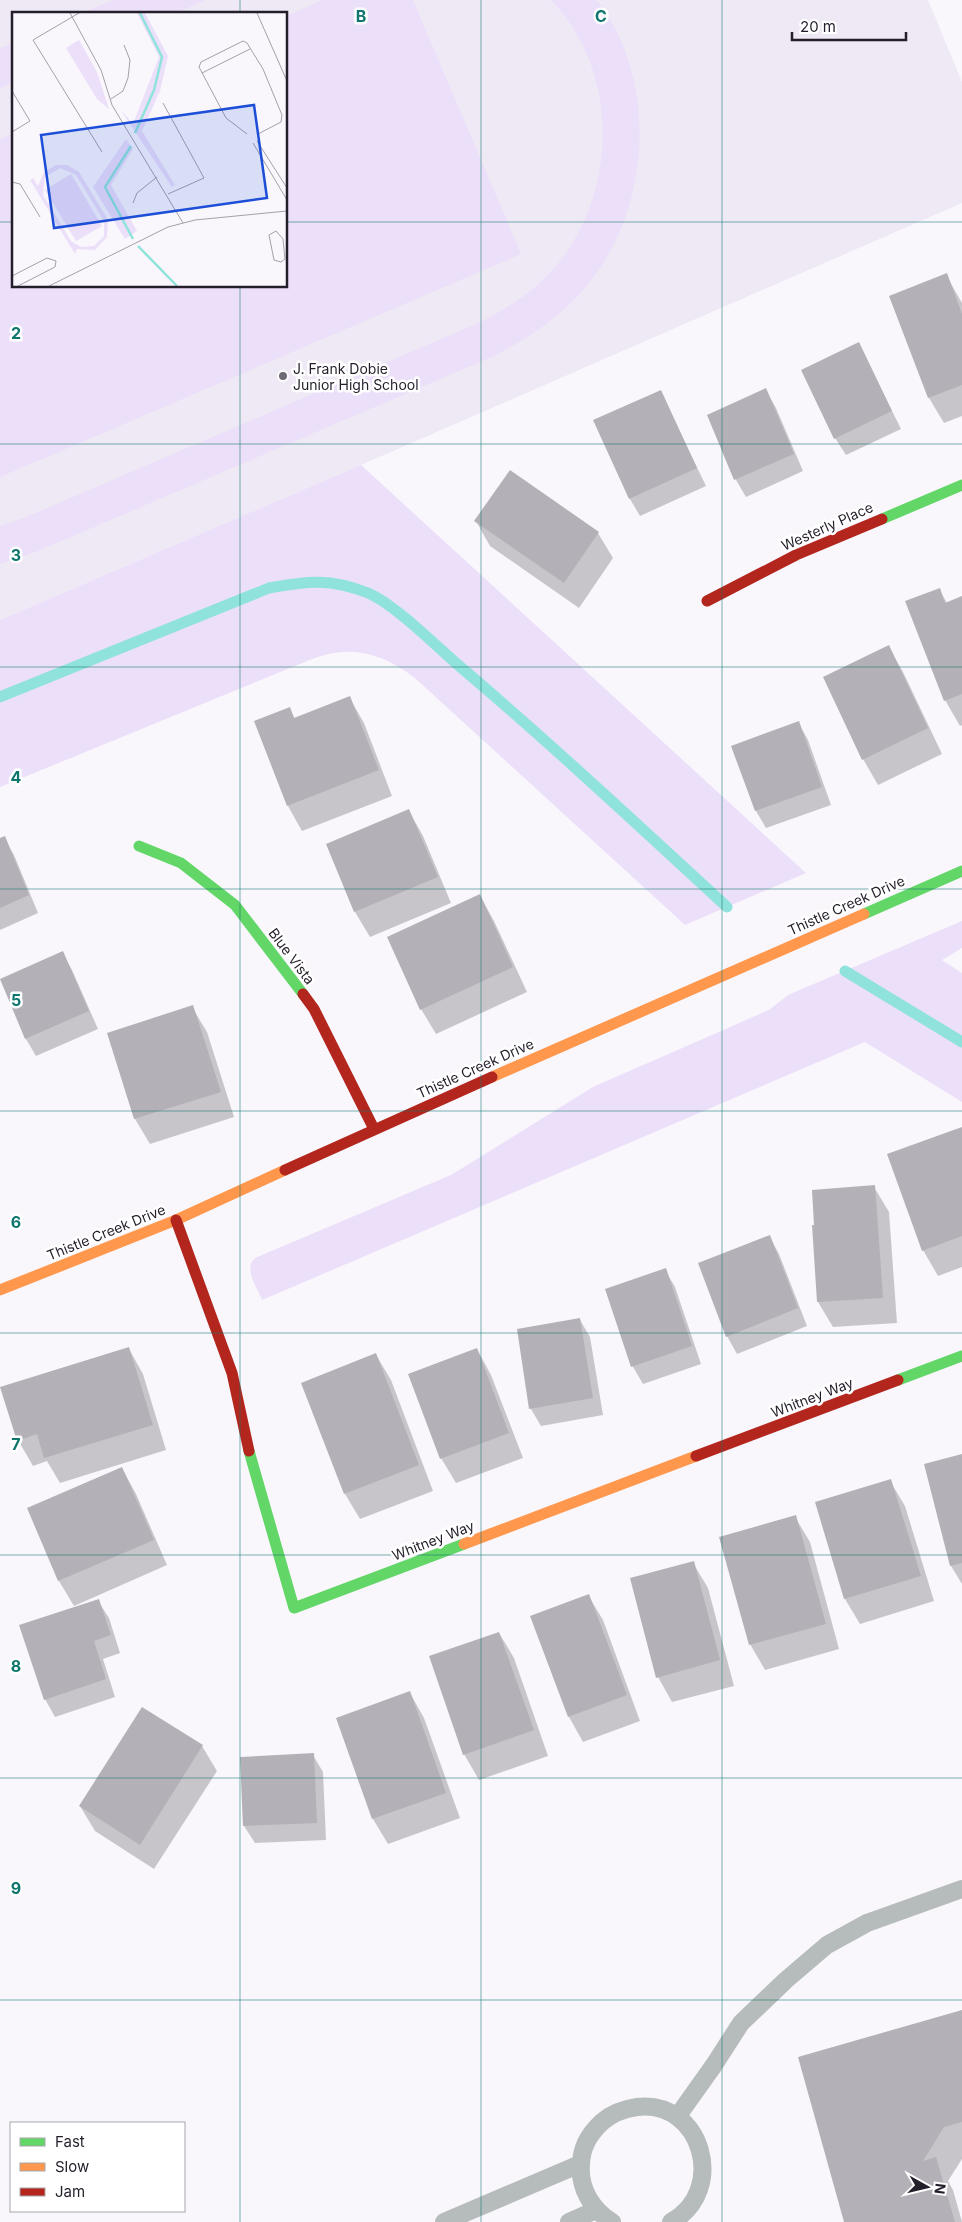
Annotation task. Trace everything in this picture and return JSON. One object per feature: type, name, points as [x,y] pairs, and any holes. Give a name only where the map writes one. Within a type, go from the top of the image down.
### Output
[{"type":"street","name":"Westerly Place","points":[[707,601],[796,556],[962,484]]},
{"type":"street","name":"Blue Vista","points":[[139,846],[181,863],[235,905],[314,1008],[374,1129]]},
{"type":"street","name":"Thistle Creek Drive","points":[[0,1290],[176,1220],[374,1129],[962,871]]},
{"type":"street","name":"Whitney Way","points":[[176,1220],[232,1373],[252,1465],[294,1608],[962,1356]]},
{"type":"lane","points":[[677,2117],[741,2024],[786,1980],[827,1945],[867,1923],[962,1889]]},
{"type":"lane","points":[[612,2222],[596,2210],[587,2196],[581,2181],[580,2164],[584,2146],[594,2130],[607,2117],[624,2109],[643,2106],[661,2109],[677,2117],[691,2131],[700,2148],[703,2167],[701,2186],[692,2204],[679,2218],[671,2222]]},
{"type":"lane","points":[[444,2222],[580,2164]]},
{"type":"lane","points":[[569,2222],[596,2210]]},
{"type":"shaded area","name":"J. Frank Dobie Junior High School","points":[[0,0],[928,0],[962,82],[962,203],[0,620]]},
{"type":"shaded area","points":[[113,0],[206,0],[179,12],[86,12]]},
{"type":"shaded area","points":[[323,0],[413,0],[521,254],[0,477],[0,139],[12,134],[12,288],[288,288],[288,15]]},
{"type":"shaded area","points":[[551,0],[597,0],[617,33],[631,69],[638,108],[639,147],[634,186],[623,224],[606,259],[583,290],[564,310],[520,342],[496,355],[38,551],[0,564],[0,526],[24,518],[481,322],[522,297],[549,274],[577,235],[592,202],[600,167],[603,131],[599,96],[590,61],[574,29]]},
{"type":"shaded area","points":[[12,44],[12,83],[0,88],[0,48]]},
{"type":"shaded area","points":[[361,465],[806,873],[685,925],[415,678],[390,662],[378,657],[354,652],[327,654],[312,659],[0,787],[0,620]]},
{"type":"shaded area","points":[[962,921],[962,948],[942,960],[962,973],[962,1102],[865,1042],[262,1300],[254,1284],[250,1267],[255,1258],[451,1175],[593,1087],[769,1010],[788,995]]},
{"type":"building","points":[[947,273],[962,314],[962,385],[928,398],[889,296]]},
{"type":"building","points":[[859,342],[892,411],[834,439],[801,370]]},
{"type":"building","points":[[766,388],[794,454],[734,480],[707,415]]},
{"type":"building","points":[[661,390],[697,468],[629,499],[593,420]]},
{"type":"building","points":[[510,470],[599,532],[564,583],[474,521]]},
{"type":"building","points":[[940,588],[945,603],[962,596],[962,694],[944,701],[905,601]]},
{"type":"building","points":[[889,645],[928,728],[862,760],[823,677]]},
{"type":"building","points":[[350,696],[379,770],[287,806],[254,721],[290,707],[294,718]]},
{"type":"building","points":[[799,721],[822,787],[755,811],[731,746]]},
{"type":"building","points":[[409,809],[438,877],[354,912],[326,844]]},
{"type":"building","points":[[5,836],[29,895],[0,908],[0,838]]},
{"type":"building","points":[[480,894],[513,967],[420,1010],[387,937]]},
{"type":"building","points":[[63,951],[89,1011],[25,1039],[0,979]]},
{"type":"building","points":[[193,1005],[221,1092],[134,1119],[107,1033]]},
{"type":"building","points":[[962,1127],[962,1236],[922,1251],[887,1154]]},
{"type":"building","points":[[875,1185],[883,1298],[817,1302],[812,1225],[814,1225],[812,1190]]},
{"type":"building","points":[[770,1235],[798,1308],[726,1337],[698,1263]]},
{"type":"building","points":[[666,1268],[692,1346],[631,1367],[605,1289]]},
{"type":"building","points":[[580,1318],[593,1398],[529,1409],[517,1329]]},
{"type":"building","points":[[129,1347],[153,1425],[44,1458],[37,1434],[17,1441],[0,1387]]},
{"type":"building","points":[[477,1348],[509,1433],[440,1459],[408,1374]]},
{"type":"building","points":[[376,1353],[419,1465],[344,1494],[301,1383]]},
{"type":"building","points":[[962,1454],[962,1563],[950,1566],[924,1464]]},
{"type":"building","points":[[122,1467],[154,1540],[58,1581],[27,1508]]},
{"type":"building","points":[[891,1479],[921,1576],[844,1599],[815,1502]]},
{"type":"building","points":[[796,1515],[826,1624],[749,1645],[719,1537]]},
{"type":"building","points":[[694,1561],[720,1660],[656,1678],[630,1578]]},
{"type":"building","points":[[589,1594],[627,1695],[568,1717],[530,1616]]},
{"type":"building","points":[[99,1599],[111,1635],[94,1641],[106,1679],[44,1700],[19,1625]]},
{"type":"building","points":[[499,1632],[534,1730],[463,1755],[429,1656]]},
{"type":"building","points":[[410,1691],[446,1793],[372,1819],[336,1718]]},
{"type":"building","points":[[142,1707],[203,1745],[140,1845],[79,1806]]},
{"type":"building","points":[[314,1753],[317,1823],[243,1826],[240,1757]]},
{"type":"building","points":[[962,2010],[962,2122],[944,2127],[923,2161],[936,2157],[955,2222],[844,2222],[798,2057]]},
{"type":"waterway","points":[[0,697],[269,588],[319,582],[354,588],[378,598],[414,625],[727,907]]},
{"type":"waterway","points":[[845,971],[962,1042]]},
{"type":"traffic: fast","points":[[882,519],[962,485]]},
{"type":"traffic: fast","points":[[139,846],[181,863],[235,905],[303,994]]},
{"type":"traffic: fast","points":[[864,914],[962,871]]},
{"type":"traffic: fast","points":[[898,1380],[962,1356]]},
{"type":"traffic: fast","points":[[249,1451],[294,1608],[464,1544]]},
{"type":"traffic: slow","points":[[492,1077],[864,914]]},
{"type":"traffic: slow","points":[[0,1290],[176,1220],[285,1170]]},
{"type":"traffic: slow","points":[[464,1544],[696,1456]]},
{"type":"traffic: jam","points":[[707,601],[796,555],[882,519]]},
{"type":"traffic: jam","points":[[303,994],[314,1009],[374,1129]]},
{"type":"traffic: jam","points":[[285,1170],[492,1077]]},
{"type":"traffic: jam","points":[[176,1220],[232,1373],[249,1451]]},
{"type":"traffic: jam","points":[[696,1456],[898,1380]]},
{"type":"place","name":"J. Frank Dobie Junior High School","points":[[283,376]]}]
